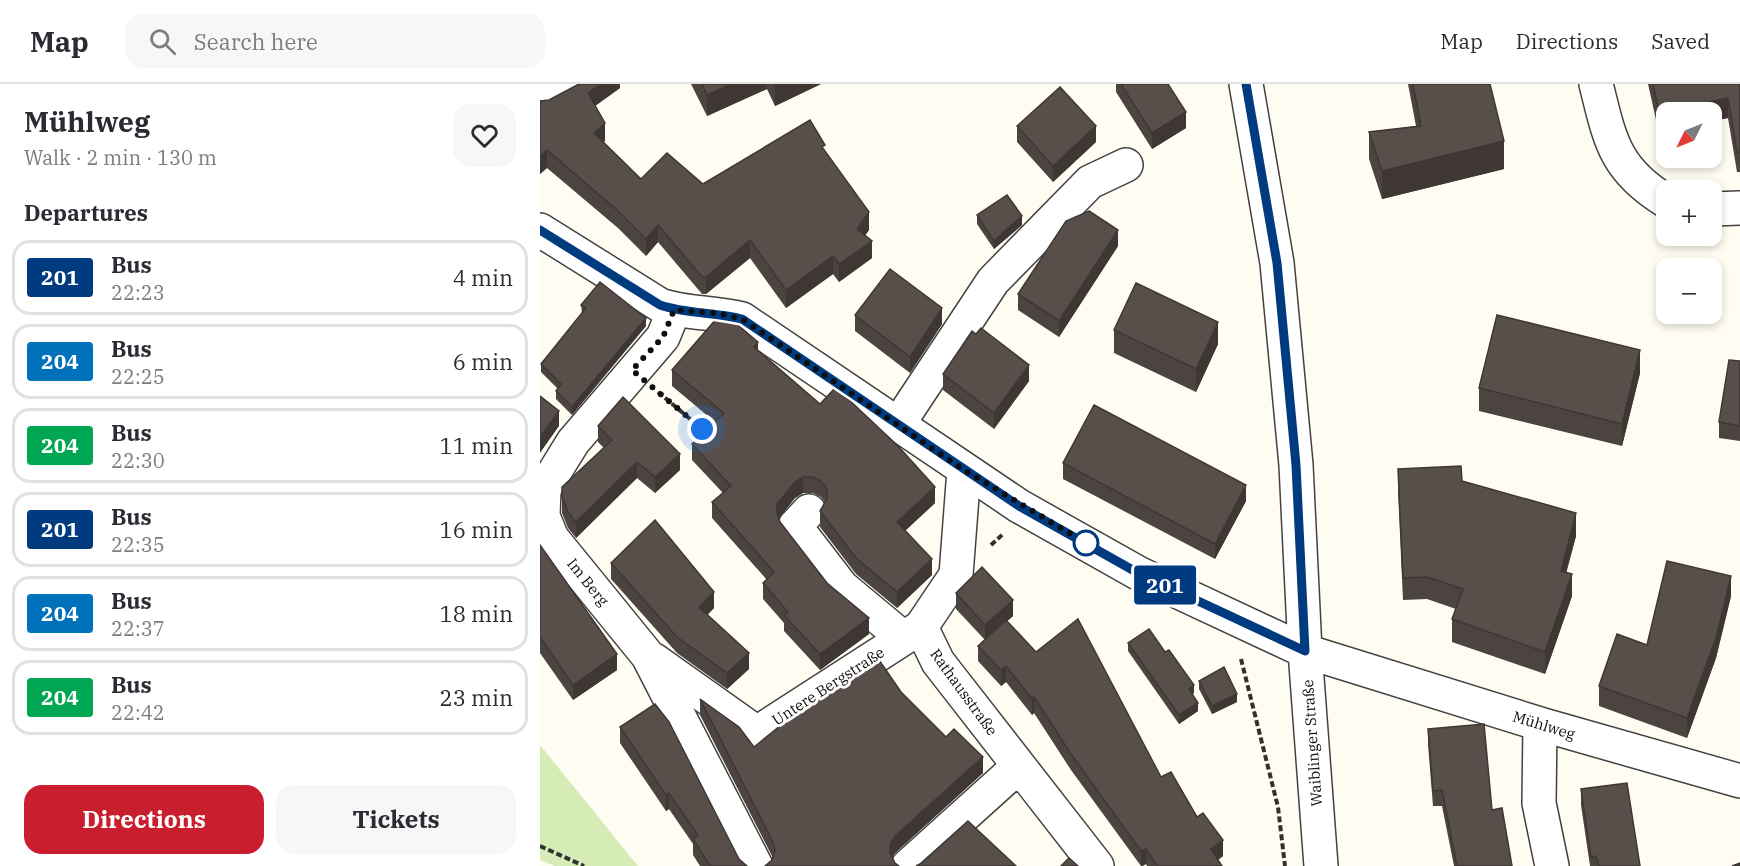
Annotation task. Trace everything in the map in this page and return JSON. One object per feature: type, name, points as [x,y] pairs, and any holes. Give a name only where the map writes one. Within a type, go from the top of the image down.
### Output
[{"type":"street","points":[[540,101],[572,84]]},
{"type":"street","name":"Waiblinger Straße","points":[[1246,84],[1277,263],[1296,465],[1305,651],[1322,866]]},
{"type":"street","points":[[1596,84],[1611,146],[1636,181],[1656,194]]},
{"type":"street","points":[[898,423],[993,281],[1090,182],[1126,165]]},
{"type":"street","points":[[1722,209],[1740,208]]},
{"type":"street","points":[[540,230],[660,305],[674,310],[717,313],[742,319],[964,470],[956,575],[911,632]]},
{"type":"street","name":"Im Berg","points":[[674,310],[663,337],[632,370],[573,442],[542,491],[543,516],[552,538],[648,656],[756,866]]},
{"type":"street","name":"Mühlweg","points":[[964,470],[1019,506],[1138,573],[1305,651],[1540,724],[1740,781]]},
{"type":"street","name":"Rathausstraße","points":[[809,511],[795,526],[842,587],[911,632],[938,662],[1097,866]]},
{"type":"street","name":"Untere Bergstraße","points":[[648,656],[757,733],[911,632]]},
{"type":"street","points":[[1540,724],[1539,803],[1552,866]]},
{"type":"street","points":[[908,866],[1019,766]]},
{"type":"path","points":[[632,370],[702,429],[715,423],[723,431]]},
{"type":"path","points":[[956,575],[973,565],[1010,526]]},
{"type":"path","points":[[1235,654],[1242,659],[1278,807],[1285,866]]},
{"type":"path","points":[[540,846],[585,866]]},
{"type":"green space","points":[[540,745],[638,866],[555,866],[540,860]]},
{"type":"building","points":[[579,84],[601,84],[588,93],[605,123],[594,133],[641,179],[667,153],[703,184],[810,120],[825,145],[822,147],[869,212],[857,229],[872,241],[839,264],[833,256],[786,290],[750,240],[706,277],[702,277],[658,225],[646,239],[618,211],[547,150],[540,156],[540,101],[549,100]]},
{"type":"building","points":[[702,84],[731,84],[707,95]]},
{"type":"building","points":[[1121,84],[1168,84],[1186,112],[1152,133]]},
{"type":"building","points":[[1413,84],[1490,84],[1504,141],[1382,171],[1369,132],[1421,126]]},
{"type":"building","points":[[1653,84],[1740,84],[1740,152],[1737,152],[1728,98],[1710,102],[1657,102]]},
{"type":"building","points":[[1060,87],[1096,126],[1053,166],[1017,126]]},
{"type":"building","points":[[1007,195],[1022,216],[994,241],[977,215]]},
{"type":"building","points":[[1089,211],[1118,230],[1059,321],[1018,294],[1066,221]]},
{"type":"building","points":[[890,269],[942,308],[910,357],[855,315]]},
{"type":"building","points":[[600,282],[646,318],[572,407],[556,391],[561,384],[541,364],[586,308],[581,305]]},
{"type":"building","points":[[1136,283],[1218,322],[1196,369],[1114,330]]},
{"type":"building","points":[[1497,315],[1640,350],[1622,424],[1479,388]]},
{"type":"building","points":[[717,318],[732,320],[758,342],[754,347],[820,404],[835,388],[898,446],[935,487],[897,522],[932,559],[897,592],[856,558],[820,511],[827,499],[827,489],[821,481],[813,477],[803,477],[795,482],[777,504],[780,522],[827,583],[869,618],[820,654],[784,615],[788,612],[763,583],[774,572],[712,502],[731,486],[692,444],[724,413],[672,370]]},
{"type":"building","points":[[981,328],[1029,365],[994,413],[943,374],[972,331],[976,334]]},
{"type":"building","points":[[1729,360],[1740,361],[1740,426],[1719,422]]},
{"type":"building","points":[[540,396],[559,411],[540,437]]},
{"type":"building","points":[[623,397],[680,454],[655,477],[637,462],[576,522],[568,512],[562,497],[562,487],[612,440],[598,426]]},
{"type":"building","points":[[1094,405],[1246,485],[1215,544],[1063,463]]},
{"type":"building","points":[[1461,466],[1462,481],[1576,513],[1561,571],[1572,574],[1545,652],[1452,619],[1463,589],[1427,577],[1403,578],[1398,469]]},
{"type":"building","points":[[655,520],[714,592],[699,607],[749,653],[727,673],[677,637],[611,563]]},
{"type":"building","points":[[540,545],[617,654],[573,685],[540,637]]},
{"type":"building","points":[[1667,561],[1731,576],[1716,638],[1687,718],[1599,686],[1617,634],[1647,645]]},
{"type":"building","points":[[982,567],[1013,600],[985,625],[956,593]]},
{"type":"building","points":[[1078,619],[1161,777],[1171,772],[1197,817],[1203,813],[1223,840],[1211,849],[1222,866],[1157,866],[1146,849],[1141,851],[1071,754],[1034,697],[1032,699],[1006,666],[1001,670],[978,646],[1006,620],[1036,652]]},
{"type":"building","points":[[1149,629],[1165,652],[1169,650],[1194,685],[1189,689],[1198,703],[1179,715],[1128,643]]},
{"type":"building","points":[[879,660],[901,692],[946,737],[954,729],[983,757],[895,836],[890,845],[890,853],[899,866],[765,866],[772,860],[775,851],[773,842],[700,699],[739,727],[754,747],[791,717]]},
{"type":"building","points":[[1224,667],[1237,694],[1212,706],[1199,681]]},
{"type":"building","points":[[655,704],[669,722],[739,859],[747,866],[710,866],[693,839],[698,835],[669,793],[666,795],[620,727]]},
{"type":"building","points":[[1484,724],[1492,810],[1502,808],[1512,866],[1457,866],[1442,790],[1433,791],[1428,729]]},
{"type":"building","points":[[1627,783],[1640,866],[1599,866],[1596,856],[1591,857],[1581,789]]},
{"type":"building","points":[[968,821],[1016,866],[916,866],[920,864]]},
{"type":"building","points":[[1069,858],[1078,866],[1061,866]]},
{"type":"bus line","name":"201","points":[[540,230],[660,305],[674,310],[717,313],[742,319],[1019,506],[1138,573],[1305,651],[1296,465],[1277,263],[1246,84]]},
{"type":"route","points":[[702,429],[632,370],[663,337],[674,310],[717,313],[742,319],[1019,506],[1086,543]]}]
